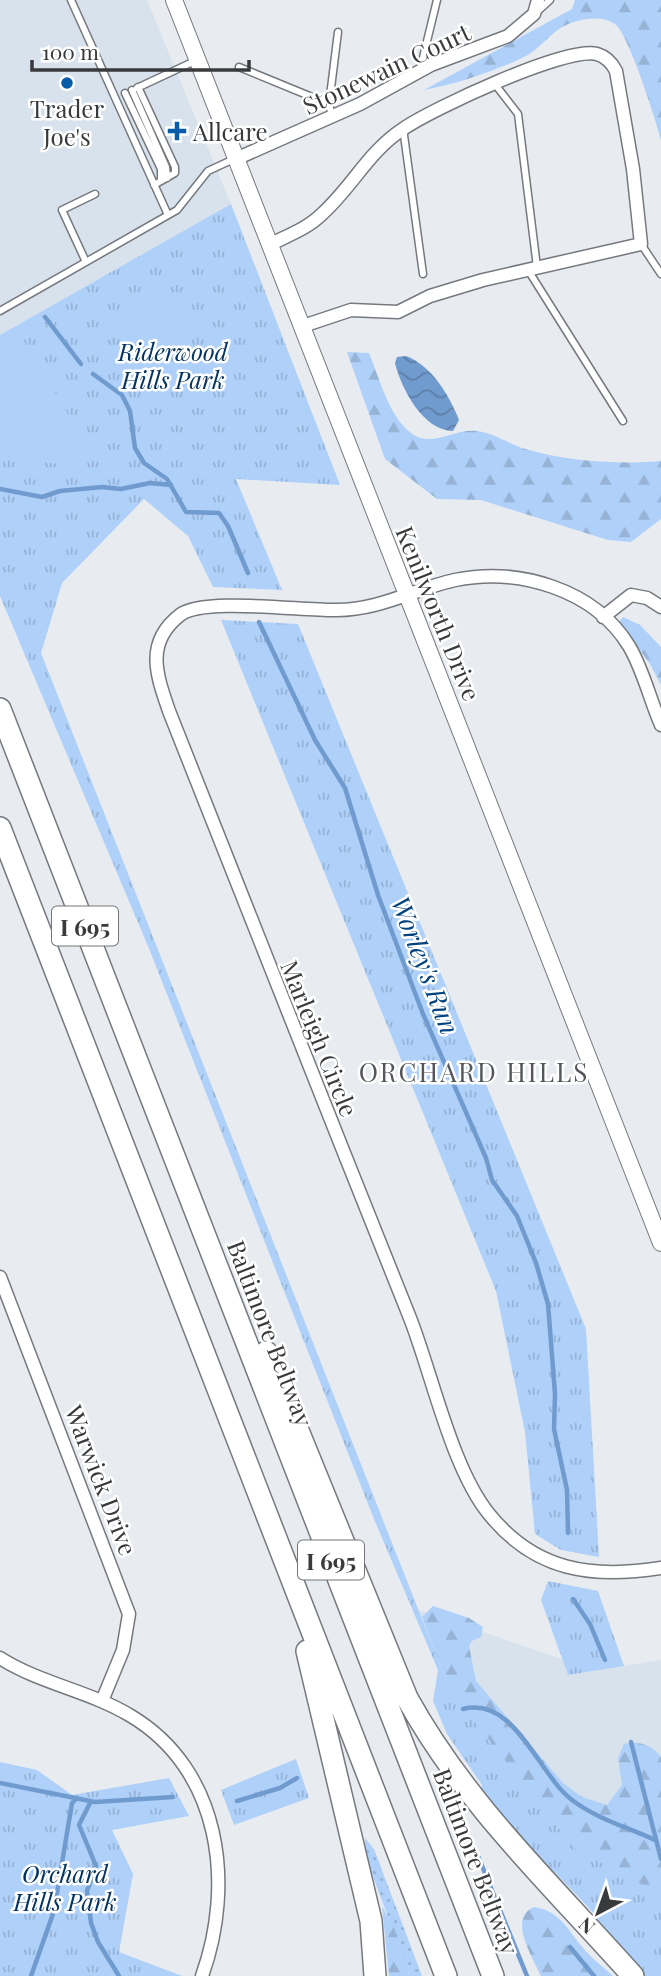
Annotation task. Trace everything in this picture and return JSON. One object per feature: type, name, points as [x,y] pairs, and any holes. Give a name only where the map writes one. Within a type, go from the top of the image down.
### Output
[{"type":"highway","name":"Baltimore Beltway","points":[[0,709],[493,1976]]},
{"type":"highway","name":"I 695","points":[[0,828],[446,1976]]},
{"type":"highway","points":[[170,1143],[192,1173],[407,1698],[456,1778],[516,1851],[633,1976]]},
{"type":"highway","points":[[283,1557],[354,1843],[371,1921],[375,1976]]},
{"type":"street","name":"Kenilworth Drive","points":[[174,0],[661,1243]]},
{"type":"street","points":[[534,14],[538,0]]},
{"type":"street","name":"Stonewain Court","points":[[238,158],[330,111],[420,71],[509,36],[534,14]]},
{"type":"street","points":[[271,244],[317,219],[375,151],[403,128],[494,83],[537,67],[594,53],[611,61],[616,71],[633,169],[641,244],[430,296],[398,312],[383,314],[351,310],[303,326]]},
{"type":"street","name":"Marleigh Circle","points":[[661,725],[629,647],[603,617],[571,594],[547,584],[521,580],[456,580],[408,597],[355,610],[196,606],[181,614],[164,633],[155,656],[155,671],[421,1346],[461,1464],[479,1500],[521,1545],[567,1569],[602,1573],[661,1568]]},
{"type":"street","points":[[603,617],[631,595],[647,598],[661,607]]},
{"type":"street","name":"Warwick Drive","points":[[0,1277],[129,1614],[123,1650],[102,1701]]},
{"type":"street","points":[[0,1658],[43,1681],[102,1701],[132,1716],[160,1737],[190,1774],[206,1808],[216,1844],[219,1888],[212,1939],[202,1976]]},
{"type":"lane","points":[[71,0],[115,98],[161,182]]},
{"type":"lane","points":[[420,71],[437,0]]},
{"type":"lane","points":[[534,14],[550,0]]},
{"type":"lane","points":[[239,66],[330,111],[338,32]]},
{"type":"lane","points":[[115,98],[199,59]]},
{"type":"lane","points":[[494,83],[518,114],[532,269],[623,421]]},
{"type":"lane","points":[[132,90],[161,169],[168,215]]},
{"type":"lane","points":[[132,90],[176,167],[175,173],[161,182]]},
{"type":"lane","points":[[403,128],[408,147],[423,274]]},
{"type":"lane","points":[[0,311],[168,215],[184,204],[208,171],[238,158]]},
{"type":"lane","points":[[86,262],[62,210],[95,194]]},
{"type":"lane","points":[[641,244],[661,274]]},
{"type":"shaded area","points":[[0,0],[147,0],[231,204],[0,335]]},
{"type":"shaded area","points":[[418,1610],[562,1659],[568,1675],[661,1660],[661,1895],[450,1690]]},
{"type":"green space","points":[[575,0],[661,0],[661,140],[628,45],[616,25],[604,20],[590,19],[570,23],[531,53],[514,62],[463,81],[424,90],[572,9]]},
{"type":"green space","name":"Riderwood Hills Park","points":[[231,204],[340,485],[236,479],[282,590],[213,587],[188,536],[144,499],[62,583],[41,653],[450,1690],[574,1848],[661,1895],[661,1976],[645,1976],[606,1934],[594,1913],[480,1795],[482,1785],[447,1734],[433,1701],[438,1670],[374,1519],[150,951],[0,596],[0,335]]},
{"type":"green space","points":[[146,289],[188,325],[160,358],[118,321]]},
{"type":"green space","points":[[21,336],[96,460],[82,465],[0,460],[0,347]]},
{"type":"green space","points":[[347,352],[369,353],[396,417],[411,433],[419,437],[435,439],[460,432],[477,431],[522,448],[573,459],[609,462],[661,461],[661,519],[631,542],[608,540],[481,500],[437,499],[385,459]]},
{"type":"green space","points":[[623,617],[640,625],[661,647],[661,685],[650,664],[619,622]]},
{"type":"green space","points":[[221,620],[298,624],[586,1329],[599,1557],[561,1550],[535,1534],[525,1432],[496,1291]]},
{"type":"green space","points":[[548,1581],[598,1591],[624,1666],[568,1675],[541,1600]]},
{"type":"green space","points":[[433,1606],[469,1618],[483,1627],[481,1637],[472,1641],[469,1646],[476,1681],[563,1783],[582,1797],[607,1805],[622,1785],[618,1758],[624,1744],[645,1744],[661,1757],[661,1976],[648,1976],[574,1891],[528,1847],[493,1804],[422,1617]]},
{"type":"green space","points":[[296,1759],[309,1798],[234,1825],[221,1790]]},
{"type":"green space","name":"Orchard Hills Park","points":[[0,1762],[37,1770],[72,1795],[169,1778],[189,1816],[112,1830],[133,1874],[119,1952],[182,1976],[0,1976]]},
{"type":"green space","points":[[365,1838],[374,1849],[422,1976],[410,1976],[365,1855]]},
{"type":"green space","points":[[382,1906],[395,1930],[410,1976],[389,1976]]},
{"type":"green space","points":[[534,1907],[557,1917],[587,1953],[613,1976],[541,1976],[522,1929],[526,1912]]},
{"type":"water","points":[[406,356],[432,374],[445,391],[459,420],[453,431],[432,424],[408,396],[395,363],[397,357]]},
{"type":"waterway","points":[[45,317],[81,364]]},
{"type":"waterway","points":[[93,374],[122,395],[130,411],[135,448],[144,463],[167,479],[186,512],[219,513],[228,526],[248,573]]},
{"type":"waterway","name":"Worley's Run","points":[[0,489],[42,497],[60,491],[102,487],[121,489],[150,483],[171,485]]},
{"type":"waterway","name":"Worley's Run","points":[[259,622],[315,740],[345,788],[378,895],[423,1014],[486,1158],[492,1180],[517,1216],[536,1263],[548,1304],[555,1394],[554,1429],[567,1490],[568,1533]]},
{"type":"waterway","name":"Worley's Run","points":[[573,1599],[590,1624],[605,1660]]},
{"type":"waterway","points":[[463,1709],[481,1708],[497,1714],[511,1725],[572,1800],[602,1818],[655,1840]]},
{"type":"waterway","name":"Worley's Run","points":[[631,1742],[661,1859]]},
{"type":"waterway","points":[[237,1801],[280,1788],[297,1778]]},
{"type":"waterway","points":[[0,1783],[95,1802],[173,1797]]},
{"type":"waterway","points":[[31,1976],[54,1911],[72,1803],[77,1798]]},
{"type":"waterway","points":[[91,1801],[79,1825],[96,1866],[87,1891],[91,1923],[98,1942],[119,1976]]},
{"type":"waterway","points":[[478,1856],[527,1976]]},
{"type":"waterway","points":[[570,1947],[594,1976]]},
{"type":"place","name":"Trader Joe's","points":[[67,83]]},
{"type":"place","name":"Allcare","points":[[177,131]]},
{"type":"district","name":"ORCHARD HILLS","points":[[474,1071]]}]
